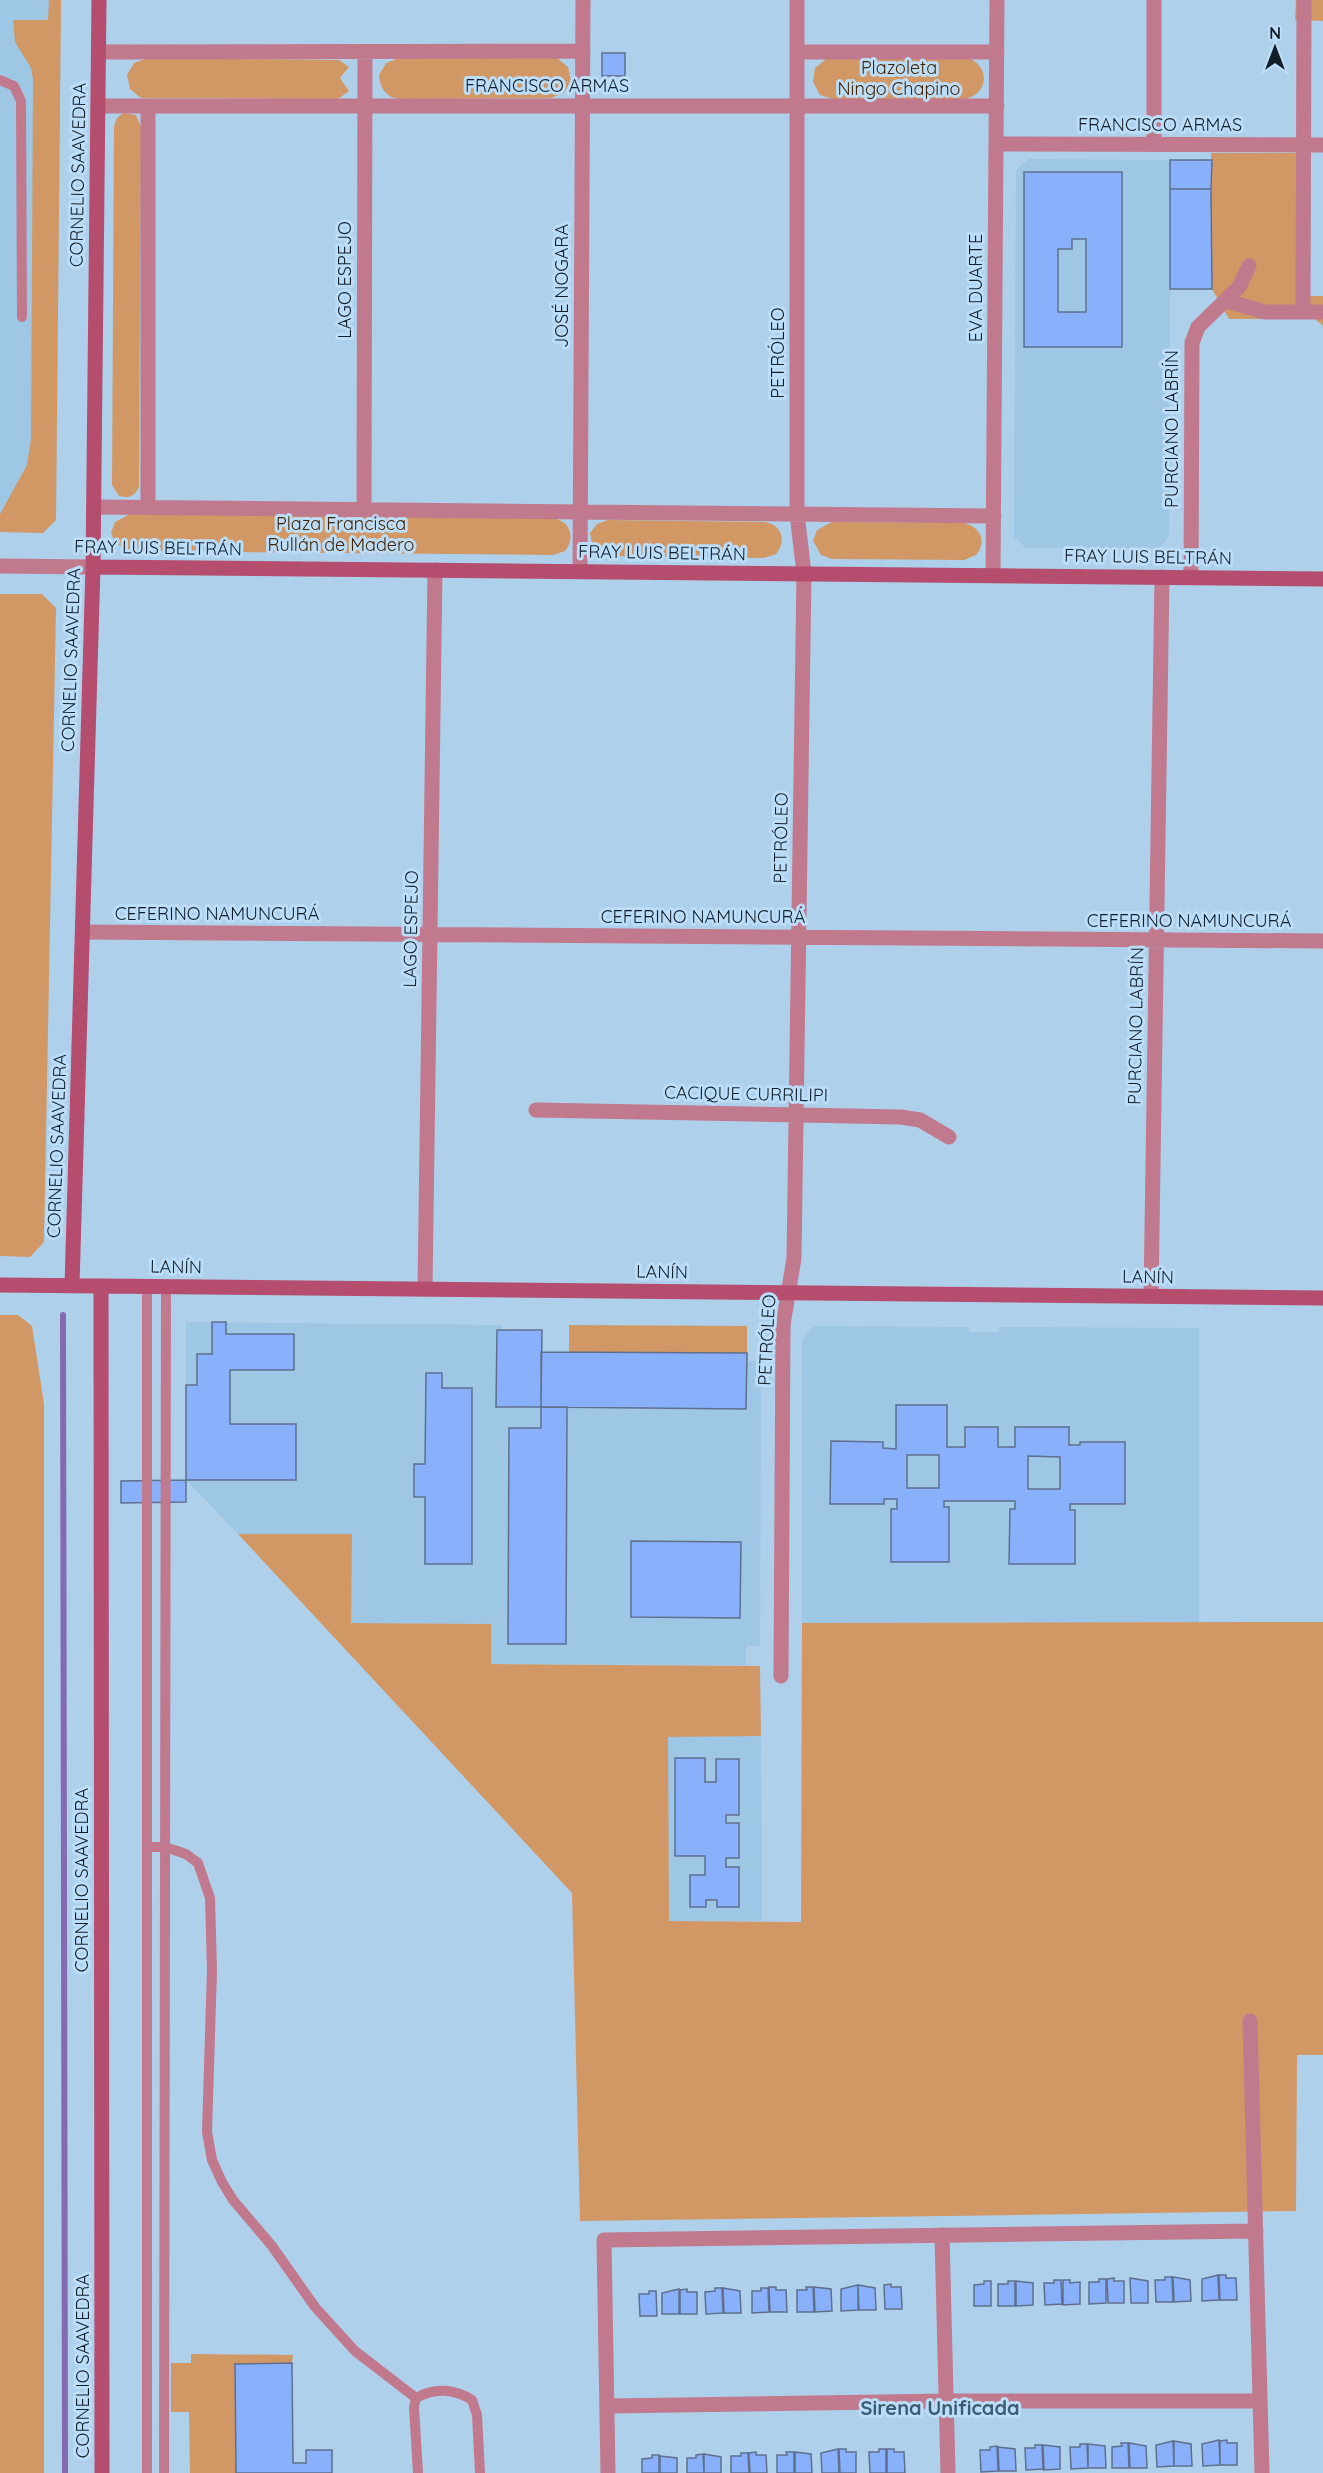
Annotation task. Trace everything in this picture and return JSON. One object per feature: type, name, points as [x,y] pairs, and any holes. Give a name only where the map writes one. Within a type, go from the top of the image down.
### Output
[{"type":"main road","name":"CORNELIO SAAVEDRA","points":[[72,1286],[93,567],[99,0]]},
{"type":"main road","name":"FRAY LUIS BELTRÁN","points":[[93,567],[1323,579]]},
{"type":"main road","name":"LANÍN","points":[[0,1285],[1323,1298]]},
{"type":"main road","name":"CORNELIO SAAVEDRA","points":[[101,1286],[102,2473]]},
{"type":"street","name":"JOSÉ NOGARA","points":[[580,571],[583,0]]},
{"type":"street","name":"PETRÓLEO","points":[[781,1676],[783,1325],[794,1258],[804,573],[797,514],[797,0]]},
{"type":"street","name":"EVA DUARTE","points":[[993,575],[997,0]]},
{"type":"street","points":[[1154,0],[1154,144]]},
{"type":"street","points":[[1303,312],[1304,0]]},
{"type":"street","name":"FRANCISCO ARMAS","points":[[99,52],[583,51]]},
{"type":"street","name":"LAGO ESPEJO","points":[[364,509],[365,52]]},
{"type":"street","points":[[797,52],[997,52]]},
{"type":"street","name":"FRANCISCO ARMAS","points":[[98,106],[996,106]]},
{"type":"street","points":[[148,106],[148,507]]},
{"type":"street","name":"FRANCISCO ARMAS","points":[[996,144],[1323,145]]},
{"type":"street","name":"PURCIANO LABRÍN","points":[[1191,577],[1191,353],[1194,334],[1198,327],[1239,287],[1248,266]]},
{"type":"street","points":[[1227,301],[1264,312],[1323,312]]},
{"type":"street","points":[[94,507],[994,516]]},
{"type":"street","name":"FRAY LUIS BELTRÁN","points":[[0,566],[93,567]]},
{"type":"street","name":"LAGO ESPEJO","points":[[425,1289],[435,570]]},
{"type":"street","name":"PURCIANO LABRÍN","points":[[1151,1296],[1162,577]]},
{"type":"street","name":"CEFERINO NAMUNCURÁ","points":[[82,932],[1323,941]]},
{"type":"street","name":"CACIQUE CURRILIPI","points":[[536,1110],[910,1117],[920,1120],[949,1137]]},
{"type":"street","points":[[1250,2021],[1262,2473]]},
{"type":"street","points":[[608,2473],[604,2240],[1256,2231]]},
{"type":"street","points":[[942,2235],[948,2473]]},
{"type":"street","points":[[607,2406],[946,2401],[1260,2401]]},
{"type":"lane","points":[[0,80],[14,86],[21,101],[22,317]]},
{"type":"lane","points":[[147,1287],[147,2473]]},
{"type":"lane","points":[[164,2473],[166,1287]]},
{"type":"lane","points":[[147,1847],[165,1847],[186,1854],[198,1863],[210,1898],[212,1970],[207,2133],[212,2160],[233,2200],[272,2246],[315,2307],[354,2351],[416,2398]]},
{"type":"lane","points":[[417,2473],[414,2408],[416,2398],[424,2392],[445,2391],[462,2394],[472,2400],[477,2415],[480,2473]]},
{"type":"shaded area","points":[[0,0],[61,0],[56,520],[43,533],[0,532]]},
{"type":"shaded area","points":[[1028,159],[1170,160],[1169,536],[1159,548],[1026,548],[1014,537],[1016,170]]},
{"type":"shaded area","points":[[186,1322],[502,1325],[502,1330],[542,1330],[542,1352],[747,1353],[747,1361],[761,1361],[760,1646],[746,1646],[746,1665],[491,1664],[491,1624],[351,1623],[351,1534],[238,1534],[186,1480]]},
{"type":"shaded area","points":[[814,1326],[967,1327],[971,1332],[997,1332],[1001,1327],[1199,1328],[1199,1622],[802,1623],[802,1340]]},
{"type":"shaded area","points":[[668,1736],[761,1736],[762,1921],[668,1921]]},
{"type":"green space","points":[[49,0],[61,0],[56,520],[43,533],[0,532],[0,514],[27,465],[31,439],[33,79],[31,68],[15,42],[13,20],[48,20]]},
{"type":"green space","points":[[1296,0],[1323,0],[1323,21],[1295,20]]},
{"type":"green space","points":[[148,58],[339,60],[349,67],[340,78],[349,91],[338,99],[141,98],[130,89],[127,75],[134,63]]},
{"type":"green space","points":[[399,58],[557,58],[568,67],[571,81],[564,93],[551,98],[399,99],[384,92],[379,75],[386,63]]},
{"type":"green space","name":"Plazoleta Ningo Chapino","points":[[826,59],[971,59],[982,69],[984,82],[978,93],[964,99],[833,99],[820,95],[813,82],[815,68]]},
{"type":"green space","points":[[123,113],[136,115],[141,127],[139,486],[134,494],[125,497],[119,496],[112,485],[114,126],[117,118]]},
{"type":"green space","points":[[1211,153],[1310,153],[1310,296],[1323,296],[1323,326],[1315,319],[1229,319],[1212,289]]},
{"type":"green space","name":"Plaza Francisca Rullán de Madero","points":[[130,514],[553,518],[564,522],[571,535],[565,551],[553,555],[130,551],[115,543],[111,533],[115,522]]},
{"type":"green space","points":[[608,520],[764,522],[775,526],[782,539],[776,554],[764,558],[603,556],[593,548],[590,533],[597,524]]},
{"type":"green space","points":[[832,522],[964,523],[975,528],[982,540],[976,555],[964,560],[832,559],[821,555],[813,541],[817,530]]},
{"type":"green space","points":[[0,594],[42,594],[56,608],[44,1242],[30,1257],[0,1256]]},
{"type":"green space","points":[[0,1315],[18,1315],[32,1326],[44,1404],[44,2473],[0,2473]]},
{"type":"green space","points":[[569,1325],[747,1326],[747,1353],[569,1352]]},
{"type":"green space","points":[[238,1534],[352,1534],[351,1623],[491,1624],[491,1664],[760,1666],[761,1736],[668,1737],[669,1921],[801,1922],[802,1623],[1323,1622],[1323,2055],[1297,2055],[1296,2211],[580,2221],[572,1893]]},
{"type":"green space","points":[[191,2354],[293,2355],[292,2363],[235,2364],[236,2473],[190,2473],[189,2412],[171,2412],[171,2363],[191,2363]]},
{"type":"building","points":[[602,53],[625,53],[625,76],[602,76]]},
{"type":"building","points":[[1170,160],[1212,160],[1211,189],[1170,189]]},
{"type":"building","points":[[1024,172],[1122,172],[1122,347],[1024,347]],"holes":[[[1072,239],[1086,239],[1086,312],[1058,312],[1058,249],[1072,249]]]},
{"type":"building","points":[[1170,189],[1211,189],[1212,289],[1170,289]]},
{"type":"building","points":[[212,1322],[226,1322],[226,1334],[294,1334],[294,1370],[230,1370],[230,1424],[296,1424],[296,1480],[186,1480],[186,1385],[197,1385],[197,1354],[212,1354]]},
{"type":"building","points":[[497,1330],[542,1330],[541,1407],[496,1407]]},
{"type":"building","points":[[541,1352],[747,1353],[746,1409],[541,1407]]},
{"type":"building","points":[[426,1373],[442,1373],[442,1388],[472,1388],[472,1564],[425,1564],[425,1497],[414,1497],[414,1464],[425,1464]]},
{"type":"building","points":[[896,1405],[947,1405],[947,1447],[965,1447],[965,1427],[998,1427],[998,1447],[1015,1447],[1015,1427],[1069,1427],[1069,1445],[1080,1445],[1080,1442],[1125,1442],[1125,1504],[1070,1504],[1070,1510],[1075,1510],[1075,1564],[1009,1564],[1010,1509],[1015,1509],[1015,1501],[944,1501],[944,1507],[949,1507],[949,1562],[891,1562],[891,1509],[897,1509],[897,1499],[884,1499],[884,1504],[830,1504],[831,1441],[883,1442],[883,1448],[896,1449]],"holes":[[[907,1455],[939,1455],[939,1488],[907,1488]],[[1028,1456],[1060,1457],[1060,1489],[1028,1489]]]},
{"type":"building","points":[[541,1407],[567,1407],[566,1644],[508,1644],[509,1428],[541,1428]]},
{"type":"building","points":[[186,1480],[186,1502],[121,1503],[121,1481]]},
{"type":"building","points":[[631,1541],[741,1542],[740,1618],[631,1617]]},
{"type":"building","points":[[675,1758],[705,1758],[705,1782],[716,1782],[716,1759],[739,1759],[739,1815],[726,1815],[726,1823],[739,1823],[739,1858],[726,1858],[726,1867],[739,1867],[739,1907],[717,1907],[717,1900],[706,1900],[706,1907],[690,1907],[690,1875],[705,1875],[705,1856],[675,1856]]},
{"type":"building","points":[[1218,2275],[1219,2300],[1202,2301],[1202,2279]]},
{"type":"building","points":[[1219,2275],[1236,2278],[1237,2300],[1220,2300]]},
{"type":"building","points":[[1165,2277],[1172,2277],[1173,2302],[1156,2302],[1155,2280],[1165,2280]]},
{"type":"building","points":[[1173,2277],[1190,2280],[1191,2301],[1174,2302]]},
{"type":"building","points":[[1114,2278],[1114,2281],[1124,2281],[1124,2303],[1108,2303],[1107,2279]]},
{"type":"building","points":[[1130,2278],[1148,2281],[1148,2303],[1131,2303]]},
{"type":"building","points":[[1099,2279],[1106,2279],[1106,2303],[1089,2304],[1089,2282],[1099,2282]]},
{"type":"building","points":[[1054,2280],[1061,2280],[1062,2304],[1045,2305],[1044,2283],[1054,2283]]},
{"type":"building","points":[[1063,2280],[1070,2280],[1070,2283],[1080,2282],[1080,2304],[1063,2305]]},
{"type":"building","points":[[984,2281],[991,2281],[991,2306],[974,2306],[974,2285],[984,2284]]},
{"type":"building","points":[[1008,2281],[1015,2281],[1015,2306],[998,2306],[998,2284],[1008,2284]]},
{"type":"building","points":[[1016,2281],[1033,2283],[1033,2305],[1016,2306]]},
{"type":"building","points":[[891,2284],[891,2287],[901,2287],[902,2309],[885,2309],[884,2285]]},
{"type":"building","points":[[858,2285],[858,2310],[841,2311],[841,2289]]},
{"type":"building","points":[[858,2285],[875,2288],[876,2310],[859,2310]]},
{"type":"building","points":[[769,2287],[786,2290],[787,2312],[770,2312]]},
{"type":"building","points":[[806,2287],[813,2287],[814,2312],[797,2312],[797,2290],[807,2290]]},
{"type":"building","points":[[814,2287],[831,2289],[832,2311],[815,2312]]},
{"type":"building","points":[[715,2288],[722,2288],[723,2313],[706,2314],[705,2292],[715,2291]]},
{"type":"building","points":[[723,2288],[740,2291],[741,2313],[724,2313]]},
{"type":"building","points":[[761,2288],[768,2288],[769,2312],[752,2313],[752,2291],[761,2291]]},
{"type":"building","points":[[679,2289],[679,2314],[662,2314],[662,2293]]},
{"type":"building","points":[[687,2289],[687,2292],[697,2292],[697,2314],[680,2314],[680,2290]]},
{"type":"building","points":[[649,2291],[656,2291],[657,2316],[640,2316],[639,2294],[649,2294]]},
{"type":"building","points":[[292,2363],[293,2463],[306,2463],[306,2450],[332,2450],[332,2473],[236,2473],[235,2364]]},
{"type":"building","points":[[1219,2440],[1220,2465],[1203,2466],[1202,2444]]},
{"type":"building","points":[[1227,2440],[1227,2443],[1237,2443],[1237,2465],[1220,2465],[1220,2441]]},
{"type":"building","points":[[1173,2441],[1174,2466],[1157,2467],[1156,2445]]},
{"type":"building","points":[[1174,2441],[1191,2444],[1192,2466],[1174,2466]]},
{"type":"building","points":[[1121,2443],[1128,2443],[1129,2468],[1112,2468],[1112,2447],[1122,2446]]},
{"type":"building","points":[[1129,2443],[1146,2446],[1147,2468],[1130,2468]]},
{"type":"building","points":[[1080,2444],[1087,2444],[1088,2468],[1071,2469],[1070,2447],[1080,2447]]},
{"type":"building","points":[[1088,2444],[1105,2446],[1106,2468],[1088,2468]]},
{"type":"building","points":[[1035,2445],[1042,2445],[1043,2469],[1026,2470],[1025,2448],[1035,2448]]},
{"type":"building","points":[[1043,2445],[1060,2447],[1060,2469],[1044,2470]]},
{"type":"building","points":[[997,2446],[998,2471],[981,2472],[980,2450],[990,2450],[990,2447]]},
{"type":"building","points":[[998,2447],[1015,2449],[1016,2471],[999,2471]]},
{"type":"building","points":[[838,2449],[839,2473],[822,2473],[821,2453]]},
{"type":"building","points":[[839,2449],[856,2452],[856,2473],[840,2473]]},
{"type":"building","points":[[879,2449],[886,2449],[886,2473],[870,2473],[869,2452],[879,2452]]},
{"type":"building","points":[[887,2449],[904,2452],[905,2473],[887,2473]]},
{"type":"building","points":[[756,2452],[756,2455],[766,2455],[767,2473],[750,2473],[749,2453]]},
{"type":"building","points":[[786,2452],[794,2452],[794,2473],[777,2473],[777,2455],[787,2455]]},
{"type":"building","points":[[795,2452],[811,2454],[812,2473],[795,2473]]},
{"type":"building","points":[[741,2453],[748,2453],[749,2473],[731,2473],[731,2456],[741,2456]]},
{"type":"building","points":[[703,2454],[704,2473],[687,2473],[687,2458],[696,2458],[696,2455]]},
{"type":"building","points":[[704,2454],[721,2457],[721,2473],[704,2473]]},
{"type":"building","points":[[652,2455],[659,2455],[659,2473],[642,2473],[642,2459],[652,2458]]},
{"type":"building","points":[[660,2456],[677,2458],[677,2473],[660,2473]]},
{"type":"waterway","points":[[63,1315],[65,2473]]},
{"type":"district","name":"Sirena Unificada","points":[[940,2408]]}]
